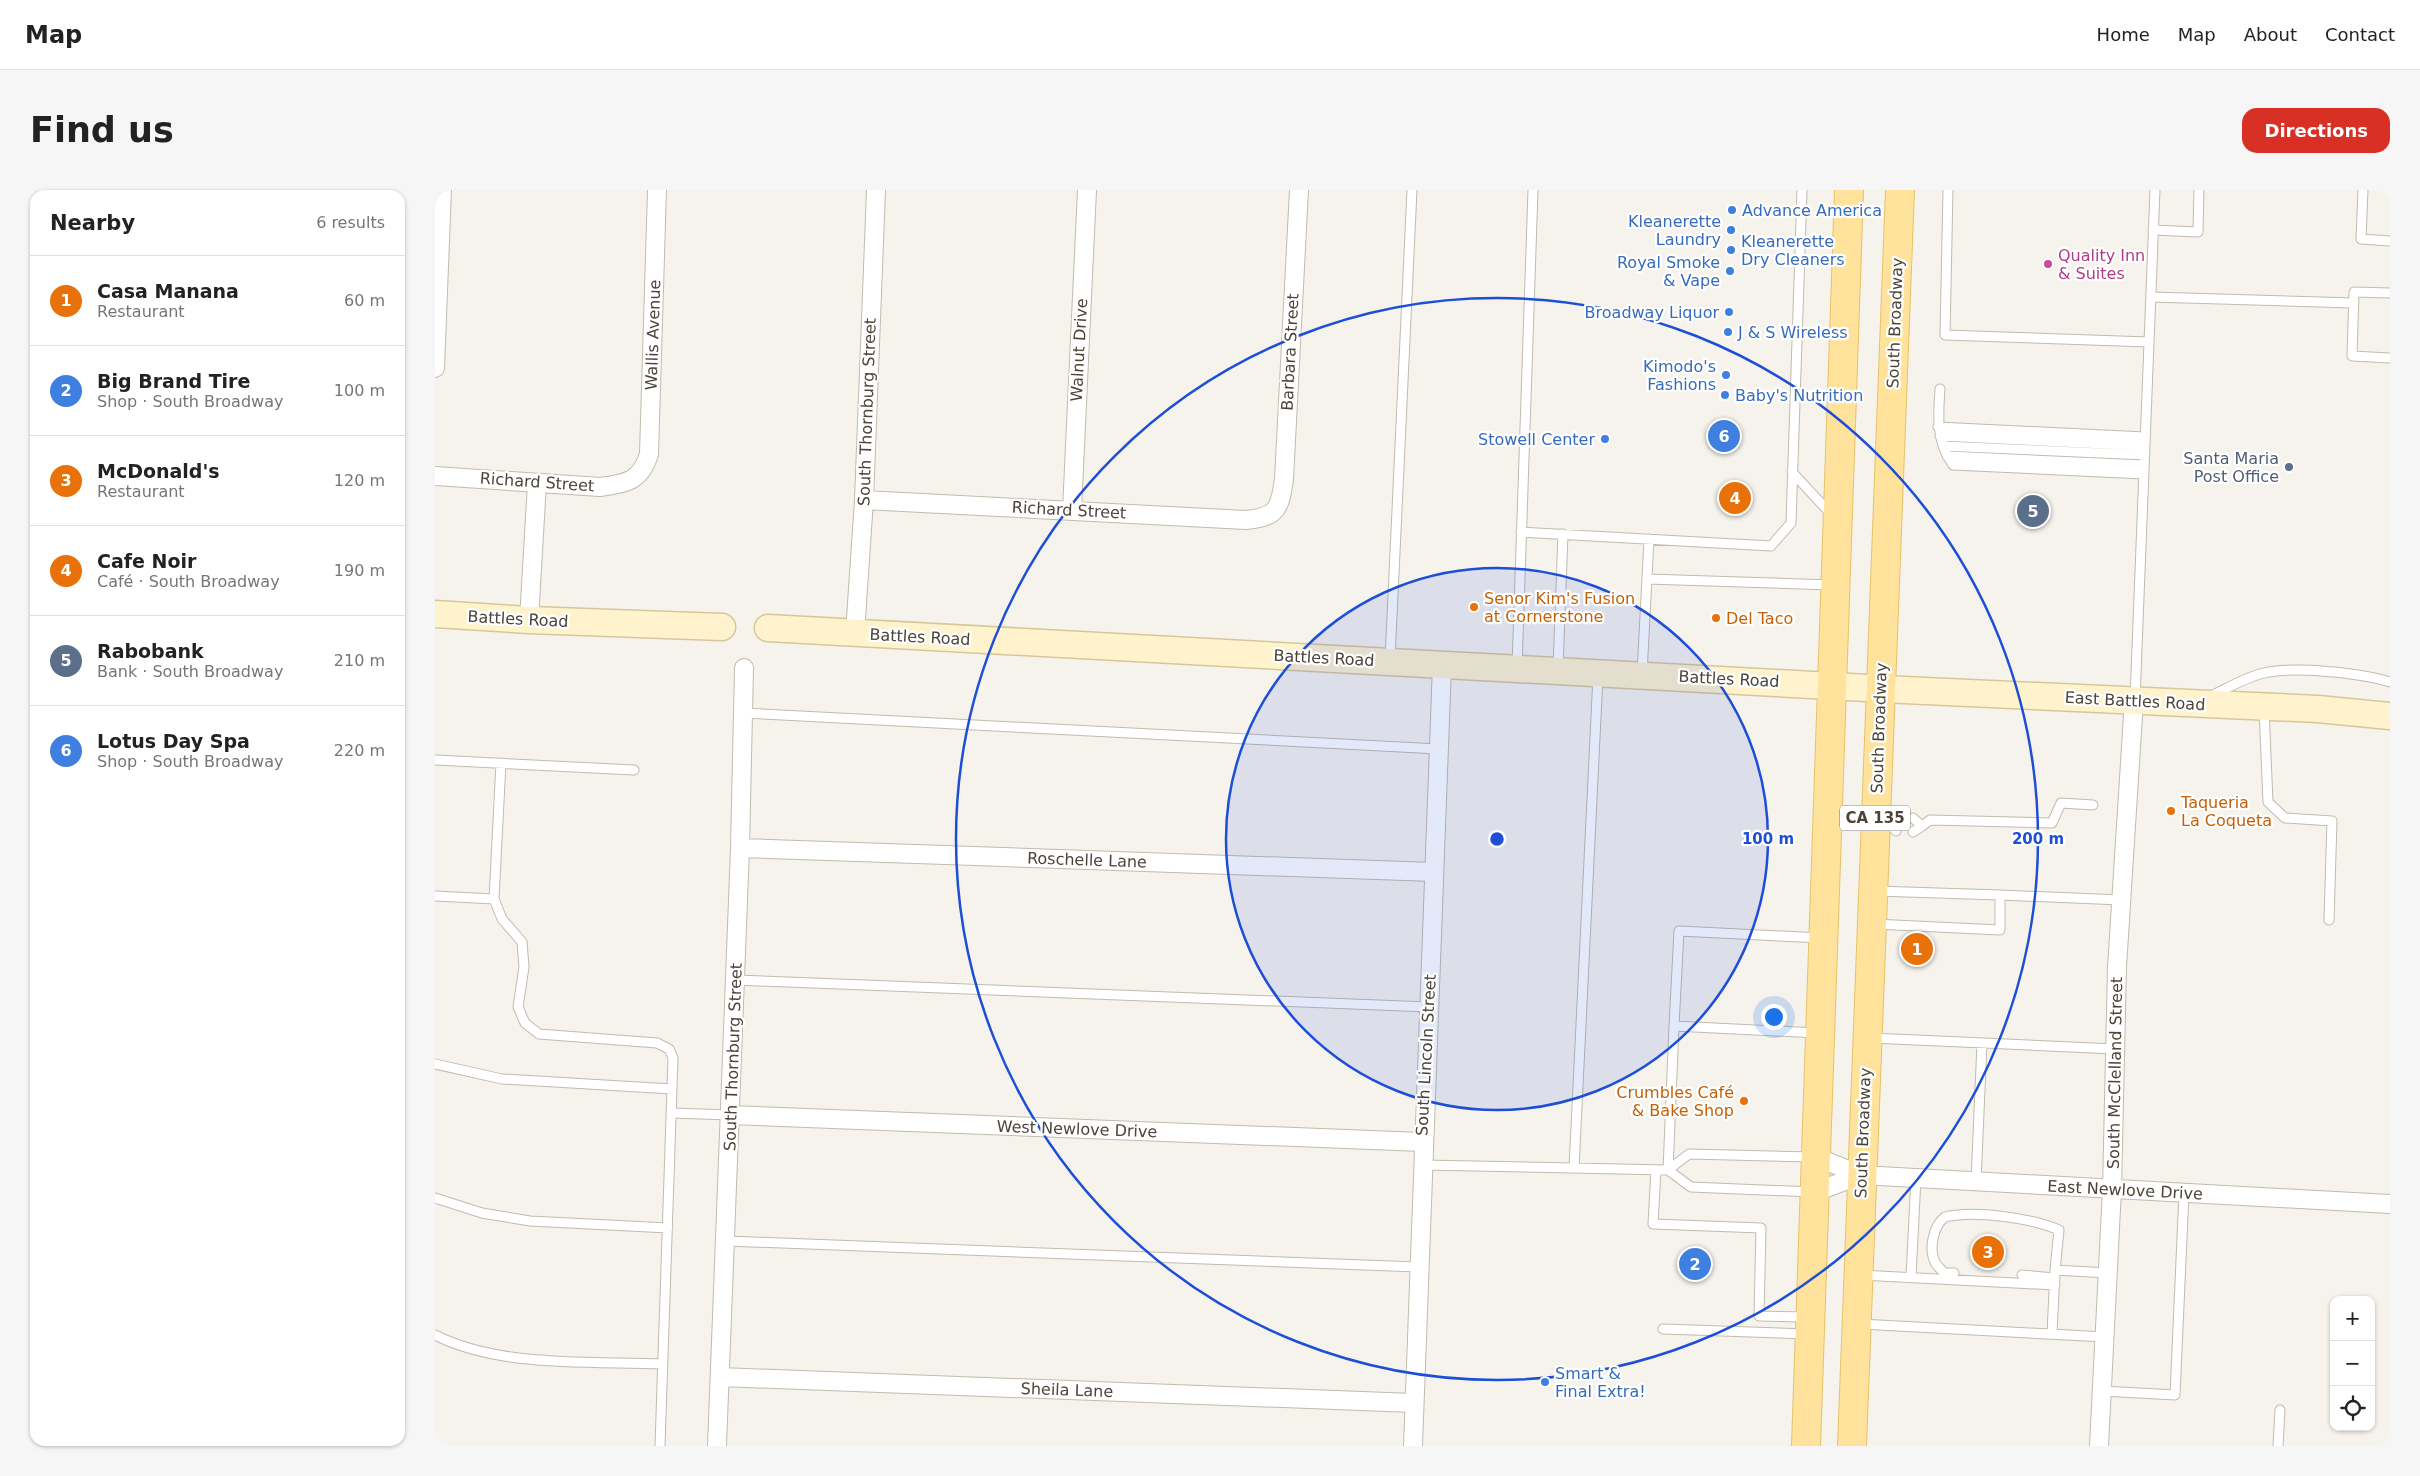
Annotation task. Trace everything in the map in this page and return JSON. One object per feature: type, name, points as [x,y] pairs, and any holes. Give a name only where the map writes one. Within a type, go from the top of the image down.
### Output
[{"type":"main road","name":"CA 135","points":[[1806,1446],[1849,190]]},
{"type":"main road","name":"South Broadway","points":[[1852,1446],[1872,891],[1889,824],[1880,688],[1903,191]]},
{"type":"street","points":[[435,368],[442,190]]},
{"type":"street","name":"Wallis Avenue","points":[[636,477],[645,468],[649,454],[657,190]]},
{"type":"street","name":"South Thornburg Street","points":[[855,633],[864,500],[876,190]]},
{"type":"street","name":"Walnut Drive","points":[[1072,510],[1087,190]]},
{"type":"street","name":"Barbara Street","points":[[1274,513],[1281,500],[1284,479],[1299,190]]},
{"type":"street","name":"Richard Street","points":[[435,476],[601,486],[621,484],[636,477]]},
{"type":"street","points":[[529,620],[537,483]]},
{"type":"street","name":"Richard Street","points":[[864,500],[1245,520],[1259,519],[1274,513]]},
{"type":"street","name":"Battles Road","points":[[435,614],[529,620],[721,627]]},
{"type":"street","name":"Battles Road","points":[[768,628],[1880,688]]},
{"type":"street","name":"South Lincoln Street","points":[[1413,1446],[1421,1165],[1435,872],[1442,665]]},
{"type":"street","name":"South Thornburg Street","points":[[717,1446],[731,1115],[744,668]]},
{"type":"street","name":"East Battles Road","points":[[1880,688],[2318,709],[2390,716]]},
{"type":"street","name":"South McClelland Street","points":[[2099,1446],[2112,1189],[2121,900],[2135,700]]},
{"type":"street","name":"Roschelle Lane","points":[[740,848],[1435,872]]},
{"type":"street","name":"West Newlove Drive","points":[[731,1115],[1422,1142]]},
{"type":"street","name":"East Newlove Drive","points":[[1816,1157],[1861,1176],[2390,1204]]},
{"type":"street","name":"East Newlove Drive","points":[[1815,1192],[1861,1176]]},
{"type":"street","name":"Sheila Lane","points":[[720,1377],[1414,1403]]},
{"type":"lane","points":[[1390,662],[1412,190]]},
{"type":"lane","points":[[1517,669],[1533,190]]},
{"type":"lane","points":[[1521,532],[1771,546],[1791,523],[1802,190]]},
{"type":"lane","points":[[1948,190],[1945,335],[2149,342]]},
{"type":"lane","points":[[2135,700],[2155,190]]},
{"type":"lane","points":[[2153,230],[2198,232],[2199,190]]},
{"type":"lane","points":[[2363,190],[2361,239],[2390,241]]},
{"type":"lane","points":[[2390,293],[2354,292],[2352,356],[2390,358]]},
{"type":"lane","points":[[2151,297],[2354,303]]},
{"type":"lane","points":[[1940,389],[1939,432],[1947,456],[2145,455]]},
{"type":"lane","points":[[1939,432],[2145,455]]},
{"type":"lane","points":[[1943,446],[2145,455]]},
{"type":"lane","points":[[1792,472],[1838,522]]},
{"type":"lane","points":[[1558,671],[1563,534]]},
{"type":"lane","points":[[1642,675],[1649,539]]},
{"type":"lane","points":[[1647,579],[1836,586]]},
{"type":"lane","points":[[2195,704],[2252,677],[2277,671],[2324,672],[2377,678],[2390,682]]},
{"type":"lane","points":[[1574,1168],[1598,673]]},
{"type":"lane","points":[[2263,707],[2268,802],[2285,818],[2333,821],[2329,920]]},
{"type":"lane","points":[[743,713],[1439,749]]},
{"type":"lane","points":[[435,760],[634,770]]},
{"type":"lane","points":[[501,763],[494,899],[502,919],[522,942],[523,967],[518,1007],[525,1023],[539,1034],[657,1043],[669,1049],[673,1058],[660,1446]]},
{"type":"lane","points":[[1913,832],[1930,820],[2052,823],[2061,804],[2093,805]]},
{"type":"lane","points":[[1913,818],[1922,826]]},
{"type":"lane","points":[[1872,891],[2121,900]]},
{"type":"lane","points":[[1871,923],[2001,930],[2000,895]]},
{"type":"lane","points":[[435,896],[494,899]]},
{"type":"lane","points":[[1668,1170],[1679,930],[1823,938]]},
{"type":"lane","points":[[735,980],[1429,1006]]},
{"type":"lane","points":[[1674,1026],[1820,1033]]},
{"type":"lane","points":[[1867,1038],[2115,1049]]},
{"type":"lane","points":[[1976,1182],[1982,1043]]},
{"type":"lane","points":[[435,1064],[502,1079],[672,1089]]},
{"type":"lane","points":[[671,1113],[731,1115]]},
{"type":"lane","points":[[1668,1170],[1689,1154],[1816,1157]]},
{"type":"lane","points":[[1421,1165],[1668,1170],[1691,1187],[1815,1192]]},
{"type":"lane","points":[[1656,1170],[1653,1224],[1761,1228],[1759,1316],[1810,1325]]},
{"type":"lane","points":[[1911,1277],[1916,1178]]},
{"type":"lane","points":[[2102,1391],[2175,1395],[2184,1193]]},
{"type":"lane","points":[[435,1198],[482,1213],[530,1221],[668,1228]]},
{"type":"lane","points":[[1954,1273],[1945,1273],[1936,1264],[1933,1247],[1935,1230],[1945,1217],[1963,1215],[2024,1219],[2059,1230],[2052,1334]]},
{"type":"lane","points":[[726,1241],[1418,1267]]},
{"type":"lane","points":[[1858,1274],[1911,1277],[2055,1277],[2108,1273]]},
{"type":"lane","points":[[2022,1276],[2055,1277]]},
{"type":"lane","points":[[1856,1324],[2105,1337]]},
{"type":"lane","points":[[1663,1329],[1810,1325]]},
{"type":"lane","points":[[435,1335],[458,1346],[492,1356],[663,1364]]},
{"type":"lane","points":[[2278,1446],[2279,1410]]},
{"type":"place","name":"Advance America","points":[[1732,210]]},
{"type":"place","name":"Kleanerette Laundry","points":[[1731,230]]},
{"type":"place","name":"Kleanerette Dry Cleaners","points":[[1731,250]]},
{"type":"place","name":"Quality Inn & Suites","points":[[2048,264]]},
{"type":"place","name":"Royal Smoke & Vape","points":[[1730,271]]},
{"type":"place","name":"Broadway Liquor","points":[[1729,312]]},
{"type":"place","name":"J & S Wireless","points":[[1728,332]]},
{"type":"place","name":"Kimodo's Fashions","points":[[1726,375]]},
{"type":"place","name":"Baby's Nutrition","points":[[1725,395]]},
{"type":"place","name":"Lotus Day Spa","points":[[1724,436]]},
{"type":"place","name":"Stowell Center","points":[[1605,439]]},
{"type":"place","name":"Santa Maria Post Office","points":[[2289,467]]},
{"type":"place","name":"Cafe Noir","points":[[1735,498]]},
{"type":"place","name":"Rabobank","points":[[2033,511]]},
{"type":"place","name":"Senor Kim's Fusion at Cornerstone","points":[[1474,607]]},
{"type":"place","name":"Del Taco","points":[[1716,618]]},
{"type":"place","name":"Taqueria La Coqueta","points":[[2171,811]]},
{"type":"place","name":"Casa Manana","points":[[1917,949]]},
{"type":"place","name":"Crumbles Café & Bake Shop","points":[[1744,1101]]},
{"type":"place","name":"McDonald's","points":[[1988,1252]]},
{"type":"place","name":"Big Brand Tire","points":[[1695,1264]]},
{"type":"place","name":"Smart & Final Extra!","points":[[1545,1382]]}]
